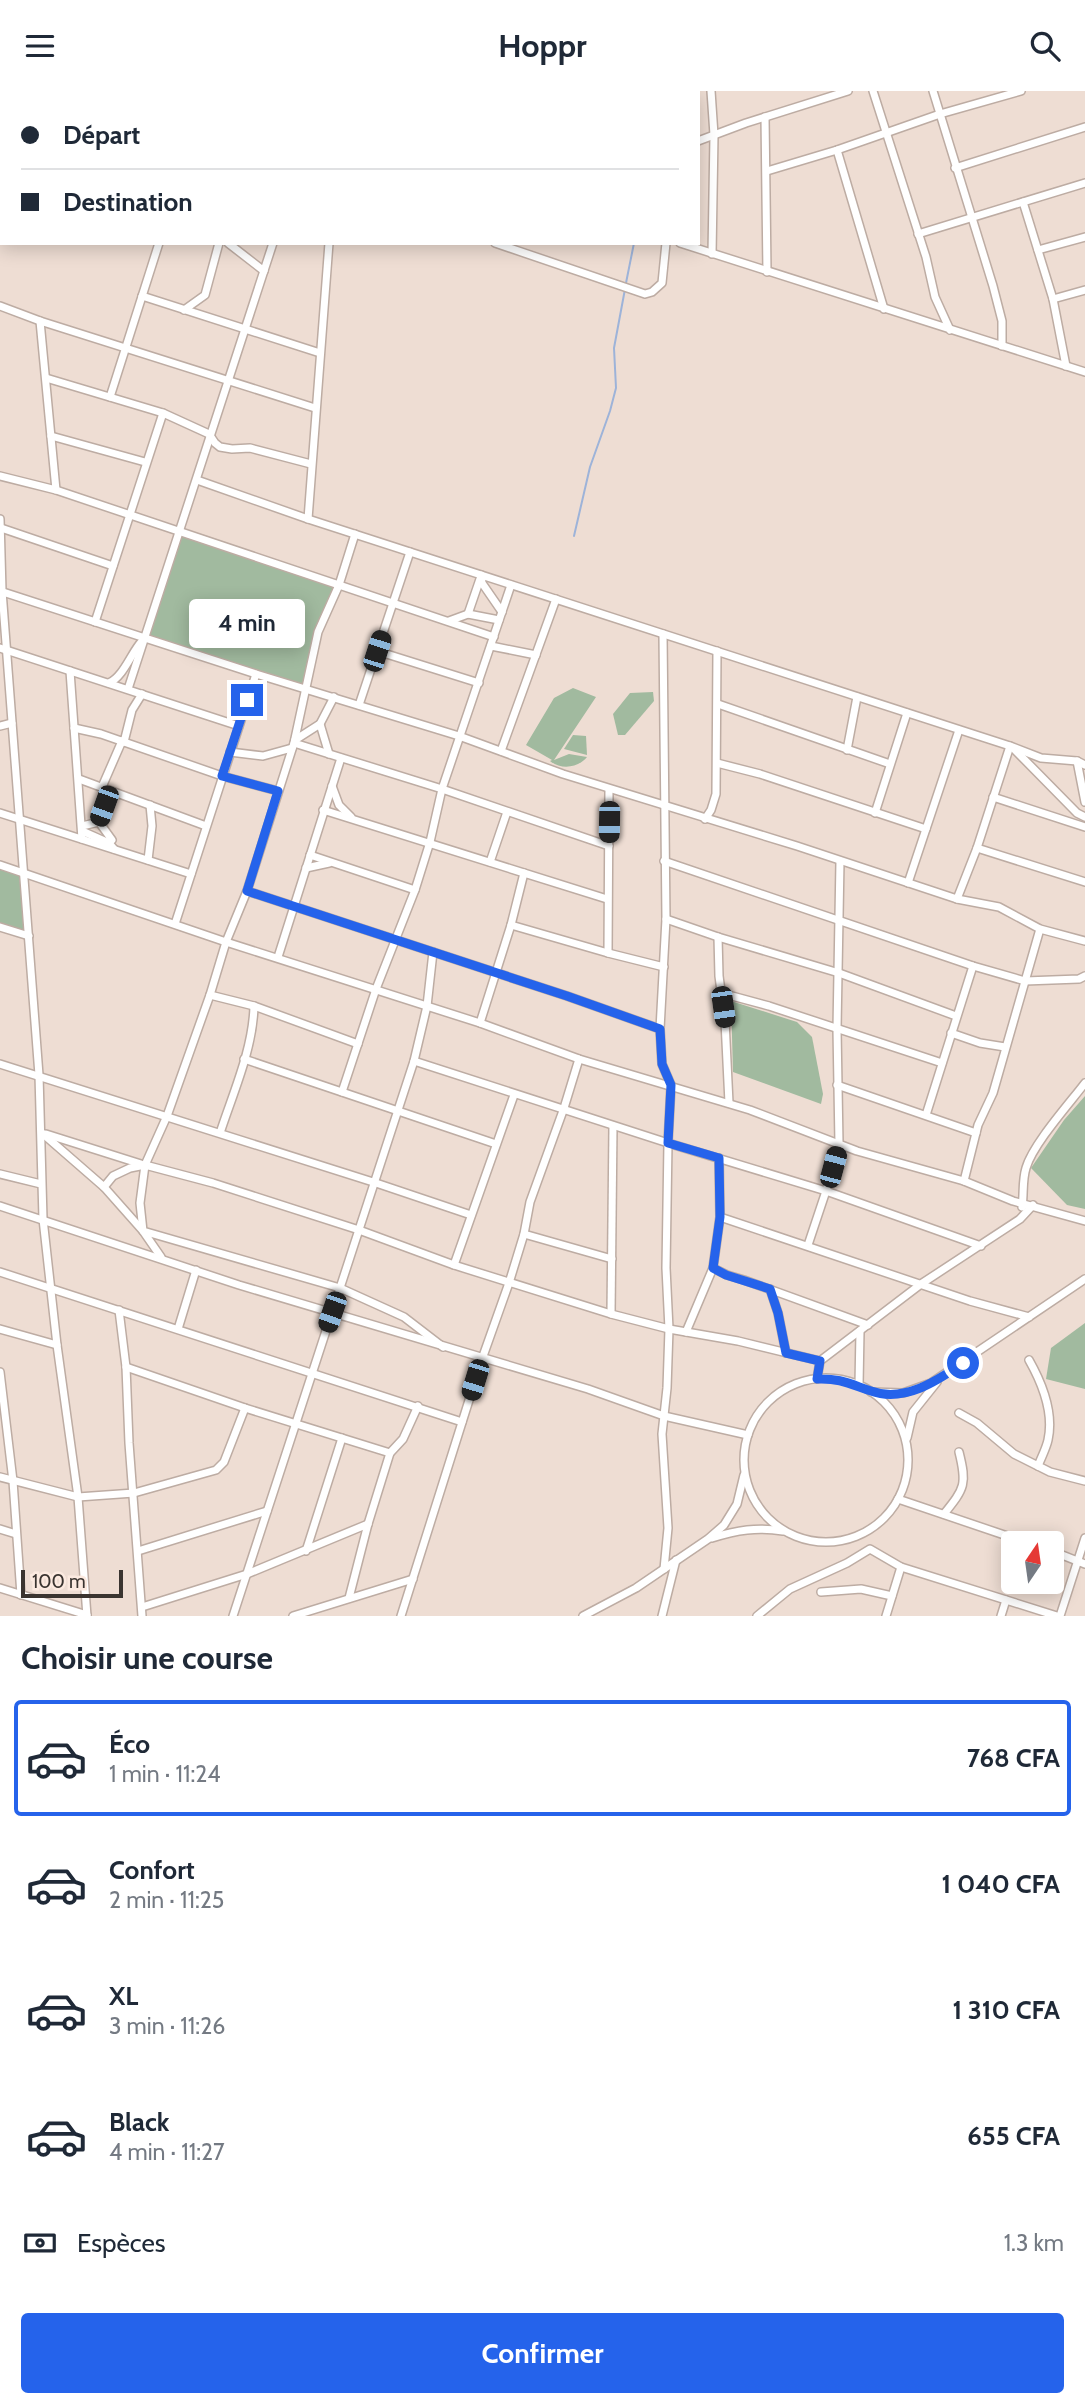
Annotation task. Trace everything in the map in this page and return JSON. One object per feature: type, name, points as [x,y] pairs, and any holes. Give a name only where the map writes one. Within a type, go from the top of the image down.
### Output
[{"type":"street","points":[[711,91],[714,135],[712,254]]},
{"type":"street","points":[[700,140],[848,91]]},
{"type":"street","points":[[873,91],[918,233],[935,297],[950,330]]},
{"type":"street","points":[[933,91],[1002,321],[1002,346]]},
{"type":"street","points":[[767,171],[940,114],[1021,91]]},
{"type":"street","points":[[765,117],[766,272]]},
{"type":"street","points":[[956,168],[1085,127]]},
{"type":"street","points":[[837,150],[884,309]]},
{"type":"street","points":[[918,233],[1085,183]]},
{"type":"street","points":[[1023,202],[1053,299],[1066,366]]},
{"type":"street","points":[[1038,250],[1085,237]]},
{"type":"street","points":[[110,397],[158,245]]},
{"type":"street","points":[[184,310],[205,295],[218,245]]},
{"type":"street","points":[[231,245],[264,271]]},
{"type":"street","points":[[128,689],[271,245]]},
{"type":"street","points":[[308,519],[329,245]]},
{"type":"street","points":[[501,245],[645,294],[652,292],[662,283],[666,245]]},
{"type":"street","points":[[686,245],[1085,372]]},
{"type":"street","points":[[1053,299],[1085,290]]},
{"type":"street","points":[[142,296],[320,353]]},
{"type":"street","points":[[0,306],[316,408]]},
{"type":"street","points":[[40,321],[56,490]]},
{"type":"street","points":[[46,378],[163,413],[209,434],[220,447],[250,448],[311,464]]},
{"type":"street","points":[[95,622],[163,413]]},
{"type":"street","points":[[51,436],[145,462]]},
{"type":"street","points":[[0,476],[56,490],[494,637]]},
{"type":"street","points":[[197,480],[308,519],[1041,758],[1077,761],[1085,765]]},
{"type":"street","points":[[0,519],[3,649],[12,723],[39,1075],[43,1219],[78,1497],[87,1616],[0,1588]]},
{"type":"street","points":[[1,528],[113,566]]},
{"type":"street","points":[[142,1231],[140,1203],[145,1165],[167,1116],[226,942],[247,891],[293,744],[322,620],[339,585],[355,534]]},
{"type":"street","points":[[359,705],[410,552]]},
{"type":"street","points":[[468,614],[481,575]]},
{"type":"street","points":[[481,575],[482,583],[500,616]]},
{"type":"street","points":[[342,1092],[376,989],[415,891],[442,789],[511,585]]},
{"type":"street","points":[[1,591],[256,674],[459,736],[609,789],[957,899],[999,907],[1040,929],[1085,941]]},
{"type":"street","points":[[502,751],[555,599]]},
{"type":"street","points":[[448,621],[468,614],[500,616]]},
{"type":"street","points":[[663,634],[666,919],[660,1029],[662,1064],[671,1085],[666,1268],[669,1329],[667,1396],[662,1434],[668,1528],[664,1569]]},
{"type":"street","points":[[108,683],[114,680],[132,652],[145,638]]},
{"type":"street","points":[[491,646],[536,655]]},
{"type":"street","points":[[3,649],[239,726]]},
{"type":"street","points":[[377,651],[479,683]]},
{"type":"street","points":[[705,819],[716,794],[716,651]]},
{"type":"street","points":[[70,671],[82,832]]},
{"type":"street","points":[[175,924],[256,674]]},
{"type":"street","points":[[82,832],[99,822],[104,806],[103,788],[123,741],[132,710],[142,694]]},
{"type":"street","points":[[230,753],[263,756],[293,744],[320,724],[334,697]]},
{"type":"street","points":[[847,750],[857,697]]},
{"type":"street","points":[[718,704],[890,764]]},
{"type":"street","points":[[875,813],[907,713]]},
{"type":"street","points":[[0,726],[12,723]]},
{"type":"street","points":[[320,724],[329,754]]},
{"type":"street","points":[[74,728],[123,741],[222,776],[278,791]]},
{"type":"street","points":[[908,883],[959,730]]},
{"type":"street","points":[[293,744],[442,789],[609,846]]},
{"type":"street","points":[[957,899],[1011,747]]},
{"type":"street","points":[[1011,747],[1077,813],[1085,817]]},
{"type":"street","points":[[278,957],[341,758]]},
{"type":"street","points":[[1077,761],[1085,802]]},
{"type":"street","points":[[717,763],[926,829]]},
{"type":"street","points":[[79,779],[206,826]]},
{"type":"street","points":[[332,785],[339,805],[357,820]]},
{"type":"street","points":[[608,953],[609,789]]},
{"type":"street","points":[[993,797],[1085,827]]},
{"type":"street","points":[[148,860],[152,826],[150,805]]},
{"type":"street","points":[[323,810],[607,899]]},
{"type":"street","points":[[490,862],[507,812]]},
{"type":"street","points":[[0,813],[82,832],[148,860],[191,874]]},
{"type":"street","points":[[99,822],[112,840],[112,846]]},
{"type":"street","points":[[977,848],[1085,882]]},
{"type":"street","points":[[310,855],[415,891]]},
{"type":"street","points":[[664,861],[973,966],[1025,981],[1083,979]]},
{"type":"street","points":[[808,1245],[839,1144],[836,1030],[840,861]]},
{"type":"street","points":[[306,868],[332,863]]},
{"type":"street","points":[[0,865],[226,942],[480,1023],[579,1059],[729,1103],[839,1144],[1085,1221]]},
{"type":"street","points":[[480,1023],[511,925],[524,873]]},
{"type":"street","points":[[247,891],[660,1029]]},
{"type":"street","points":[[666,919],[839,973],[956,1016]]},
{"type":"street","points":[[511,925],[664,967]]},
{"type":"street","points":[[0,927],[29,936]]},
{"type":"street","points":[[964,1181],[981,1116],[993,1093],[1040,929]]},
{"type":"street","points":[[718,937],[729,1103]]},
{"type":"street","points":[[233,1616],[414,1061],[427,1006],[433,952]]},
{"type":"street","points":[[926,1115],[973,966]]},
{"type":"street","points":[[721,993],[769,1006],[942,1063]]},
{"type":"street","points":[[210,995],[254,1006],[358,1044]]},
{"type":"street","points":[[220,1133],[244,1059],[253,1024],[254,1006]]},
{"type":"street","points":[[951,1033],[980,1043],[1005,1047]]},
{"type":"street","points":[[244,1059],[496,1144]]},
{"type":"street","points":[[401,1616],[482,1359],[509,1283],[524,1234],[530,1202],[579,1059]]},
{"type":"street","points":[[414,1061],[514,1095],[564,1108],[612,1126],[826,1191],[981,1246]]},
{"type":"street","points":[[0,1064],[471,1215]]},
{"type":"street","points":[[1020,1219],[1026,1168],[1031,1157],[1085,1083]]},
{"type":"street","points":[[837,1085],[976,1133]]},
{"type":"street","points":[[454,1265],[514,1095]]},
{"type":"street","points":[[611,1314],[612,1126]]},
{"type":"street","points":[[42,1133],[145,1165],[213,1182],[359,1230],[454,1265],[611,1314],[820,1361]]},
{"type":"street","points":[[42,1133],[104,1187],[161,1258]]},
{"type":"street","points":[[686,1332],[713,1268],[720,1217],[719,1158]]},
{"type":"street","points":[[104,1187],[113,1176],[145,1165]]},
{"type":"street","points":[[0,1174],[41,1184]]},
{"type":"street","points":[[817,1379],[820,1361],[921,1284],[1020,1219],[1033,1205]]},
{"type":"street","points":[[0,1206],[443,1347],[588,1389],[664,1416],[748,1435]]},
{"type":"street","points":[[720,1217],[970,1301],[1029,1317]]},
{"type":"street","points":[[142,1231],[340,1288],[404,1317],[443,1347]]},
{"type":"street","points":[[524,1234],[612,1259]]},
{"type":"street","points":[[713,1268],[868,1325]]},
{"type":"street","points":[[178,1329],[196,1270]]},
{"type":"street","points":[[0,1272],[418,1406],[462,1423]]},
{"type":"street","points":[[871,1392],[903,1393],[941,1378],[1085,1279]]},
{"type":"street","points":[[770,1289],[786,1353]]},
{"type":"street","points":[[119,1310],[126,1367],[142,1616]]},
{"type":"street","points":[[0,1329],[57,1345]]},
{"type":"street","points":[[859,1385],[860,1331]]},
{"type":"street","points":[[1029,1360],[1043,1387],[1048,1410],[1048,1438],[1038,1466]]},
{"type":"street","points":[[126,1367],[245,1408],[390,1453]]},
{"type":"street","points":[[0,1372],[13,1481],[21,1595]]},
{"type":"street","points":[[906,1442],[913,1412],[941,1378]]},
{"type":"street","points":[[708,1539],[740,1529],[757,1528],[787,1532],[810,1540],[838,1541],[870,1529],[886,1516],[898,1499],[908,1471],[906,1442],[902,1428],[890,1408],[859,1385],[834,1379],[804,1381],[780,1392],[766,1404],[755,1419],[744,1454],[750,1490],[773,1523],[787,1532]]},
{"type":"street","points":[[349,1598],[390,1453],[403,1439],[418,1406]]},
{"type":"street","points":[[0,1477],[78,1497],[134,1493],[216,1470],[224,1462],[245,1408]]},
{"type":"street","points":[[959,1413],[977,1423],[1014,1454],[1050,1472],[1085,1481]]},
{"type":"street","points":[[306,1551],[342,1438]]},
{"type":"street","points":[[944,1514],[964,1483],[959,1453]]},
{"type":"street","points":[[583,1616],[626,1594],[708,1539],[724,1525],[737,1504],[745,1472]]},
{"type":"street","points":[[898,1499],[1001,1534]]},
{"type":"street","points":[[138,1552],[267,1511]]},
{"type":"street","points":[[142,1607],[247,1574],[368,1524]]},
{"type":"street","points":[[0,1529],[16,1534]]},
{"type":"street","points":[[860,1533],[870,1549],[901,1567],[1058,1616],[1081,1562],[1085,1538]]},
{"type":"street","points":[[757,1616],[790,1589],[847,1563],[870,1549]]},
{"type":"street","points":[[1064,1556],[1081,1562]]},
{"type":"street","points":[[662,1616],[676,1560]]},
{"type":"street","points":[[886,1616],[901,1567]]},
{"type":"street","points":[[293,1616],[413,1579]]},
{"type":"street","points":[[821,1592],[861,1589],[892,1597]]},
{"type":"street","points":[[1001,1616],[1006,1600]]},
{"type":"green space","points":[[181,536],[335,586],[305,685],[147,637]]},
{"type":"green space","points":[[573,688],[596,697],[554,760],[569,754],[587,757],[579,764],[564,767],[554,764],[550,761],[552,760],[526,745],[554,698]]},
{"type":"green space","points":[[653,692],[654,701],[625,735],[618,735],[613,714],[630,693]]},
{"type":"green space","points":[[573,735],[586,736],[587,755],[564,749]]},
{"type":"green space","points":[[0,868],[19,875],[26,932],[0,924]]},
{"type":"green space","points":[[731,1001],[797,1022],[812,1037],[823,1094],[821,1104],[733,1072]]},
{"type":"green space","points":[[1085,1096],[1085,1209],[1067,1205],[1031,1168],[1064,1120]]},
{"type":"green space","points":[[1085,1323],[1085,1389],[1046,1379],[1051,1348]]},
{"type":"waterway","points":[[626,283],[634,245]]},
{"type":"waterway","points":[[574,536],[590,467],[616,388],[614,348],[625,289]]},
{"type":"route","points":[[247,700],[222,776],[278,791],[247,891],[660,1029],[662,1064],[671,1085],[668,1143],[719,1158],[720,1217],[713,1268],[770,1289],[786,1353],[820,1361],[817,1379],[847,1381],[871,1392],[891,1394],[931,1384],[963,1363]]}]
